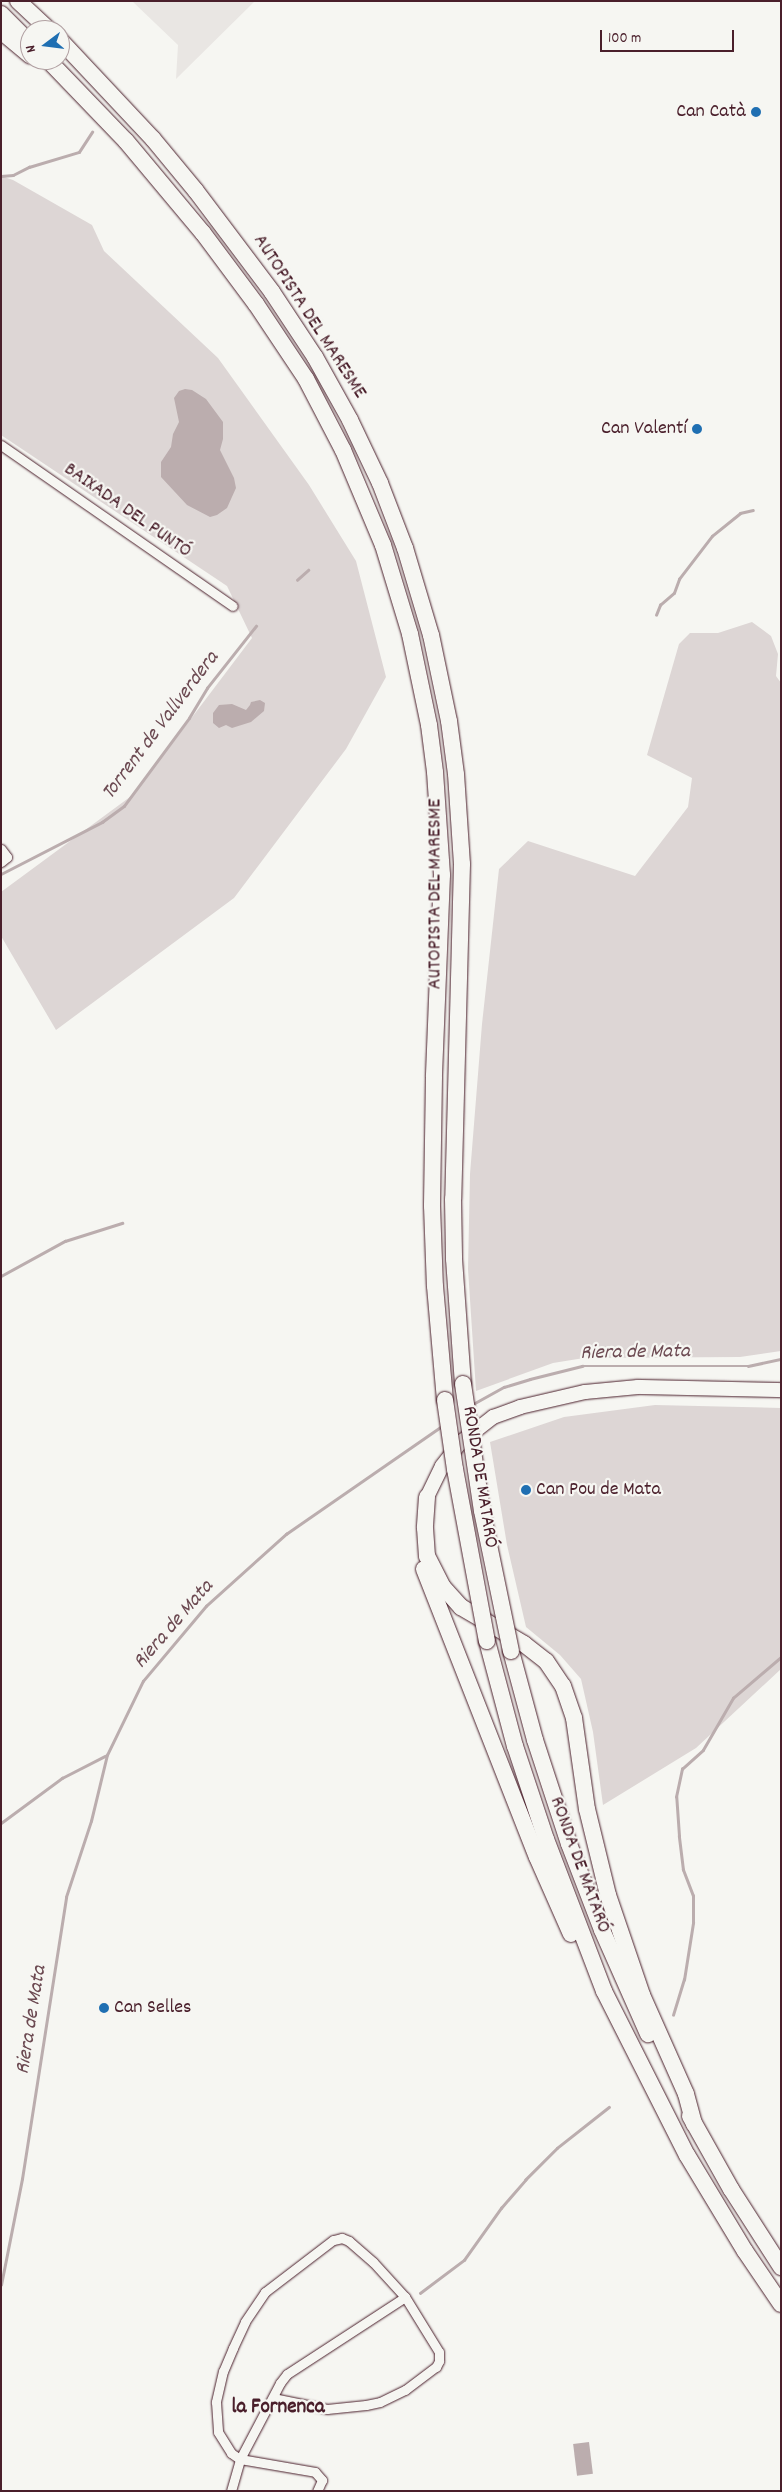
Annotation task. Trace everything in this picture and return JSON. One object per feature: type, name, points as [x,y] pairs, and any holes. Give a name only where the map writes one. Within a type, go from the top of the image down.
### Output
[{"type":"highway","points":[[18,1],[40,20]]},
{"type":"highway","points":[[29,1],[43,20]]},
{"type":"highway","points":[[1,14],[20,32]]},
{"type":"highway","points":[[1,31],[20,47]]},
{"type":"highway","name":"AUTOPISTA DEL MARESME","points":[[70,50],[92,71],[184,177],[236,242],[302,337],[338,396],[380,483],[405,548],[431,634],[449,721],[456,774],[462,864],[453,1199],[454,1260],[463,1384]]},
{"type":"highway","points":[[45,70],[78,105],[126,141]]},
{"type":"highway","name":"AUTOPISTA DEL MARESME","points":[[58,70],[126,141],[203,232],[261,311],[306,379],[343,450],[383,545],[410,634],[433,753],[442,875],[434,1077],[432,1206],[435,1286],[445,1400]]},
{"type":"highway","name":"RONDA DE MATARÓ","points":[[463,1384],[482,1511],[510,1651],[551,1792],[599,1922],[660,2062],[730,2189],[781,2267]]},
{"type":"highway","name":"RONDA DE MATARÓ","points":[[445,1400],[463,1516],[487,1641],[515,1746],[542,1830],[604,1991],[692,2162],[744,2251],[781,2304]]},
{"type":"highway","points":[[427,1497],[422,1507],[419,1544],[428,1582],[466,1673],[537,1857],[590,1978],[604,1991]]},
{"type":"highway","points":[[427,1497],[425,1528],[428,1556],[443,1588],[461,1607],[524,1644],[546,1662],[563,1686],[574,1718],[587,1809],[608,1895],[642,1995],[686,2094],[694,2124]]},
{"type":"main road","points":[[427,1497],[442,1466],[461,1442],[493,1417],[520,1407],[585,1392],[638,1387],[781,1390]]},
{"type":"street","name":"BAIXADA DEL PUNTÓ","points":[[1,445],[233,606]]},
{"type":"street","points":[[1,849],[6,857],[1,862]]},
{"type":"street","points":[[273,2398],[327,2409],[348,2408],[380,2402],[405,2390],[436,2367],[439,2361],[439,2352],[405,2297],[373,2262],[349,2241],[342,2238],[333,2240],[320,2248],[265,2292],[246,2322],[233,2348],[223,2371],[216,2402],[218,2432],[231,2453],[240,2459],[315,2472],[322,2480],[317,2491]]},
{"type":"street","points":[[230,2491],[240,2459],[287,2374],[405,2297]]},
{"type":"shaded area","points":[[132,1],[255,1],[176,79],[178,45]]},
{"type":"shaded area","points":[[1,176],[13,180],[92,225],[104,251],[218,358],[309,485],[356,561],[386,677],[346,749],[234,898],[56,1030],[1,936],[1,892],[134,794],[252,638],[227,586],[1,435]]},
{"type":"shaded area","points":[[185,389],[192,390],[206,399],[223,422],[223,439],[220,450],[234,478],[236,488],[227,508],[217,515],[210,517],[187,505],[161,477],[161,462],[171,447],[173,434],[179,422],[174,398],[179,391]]},
{"type":"shaded area","points":[[752,622],[771,636],[778,654],[776,676],[781,683],[781,1351],[740,1357],[584,1358],[553,1363],[476,1391],[468,1269],[470,1174],[482,1024],[499,869],[528,841],[635,876],[688,807],[692,778],[647,755],[679,644],[690,633],[718,633]]},
{"type":"shaded area","points":[[260,700],[265,703],[264,711],[251,722],[232,728],[226,725],[219,728],[213,723],[213,713],[219,705],[232,704],[246,710],[251,702]]},
{"type":"shaded area","points":[[655,1405],[781,1408],[781,1669],[696,1748],[603,1805],[593,1732],[581,1679],[560,1655],[526,1627],[507,1545],[490,1442],[564,1417]]},
{"type":"shaded area","points":[[589,2442],[593,2474],[577,2476],[573,2444]]},
{"type":"waterway","points":[[1,176],[13,175],[29,167],[79,152],[92,132]]},
{"type":"waterway","points":[[656,615],[660,605],[674,593],[679,579],[712,536],[740,513],[753,510]]},
{"type":"waterway","name":"Torrent de Vallverdera","points":[[297,580],[308,570]]},
{"type":"waterway","name":"Torrent de Vallverdera","points":[[1,874],[102,822],[124,806],[189,718],[207,688],[256,626]]},
{"type":"waterway","points":[[1,1276],[65,1241],[122,1223]]},
{"type":"waterway","name":"Riera de Mata","points":[[473,1404],[504,1387],[582,1366],[748,1366],[781,1359]]},
{"type":"waterway","name":"Riera de Mata","points":[[1,2285],[22,2179],[66,1897],[91,1821],[107,1755],[143,1681],[206,1606],[286,1534],[442,1426]]},
{"type":"waterway","points":[[673,2015],[684,1980],[693,1923],[693,1896],[683,1870],[676,1797],[682,1769],[703,1750],[733,1698],[781,1657]]},
{"type":"waterway","points":[[1,1823],[62,1778],[105,1756]]},
{"type":"waterway","points":[[420,2293],[464,2260],[501,2208],[525,2180],[557,2148],[609,2107]]},
{"type":"place","name":"Can Catà","points":[[756,112]]},
{"type":"place","name":"Can Valentí","points":[[697,429]]},
{"type":"place","name":"Can Pou de Mata","points":[[526,1490]]},
{"type":"place","name":"Can Selles","points":[[104,2008]]},
{"type":"district","name":"la Fornenca","points":[[278,2408]]}]
